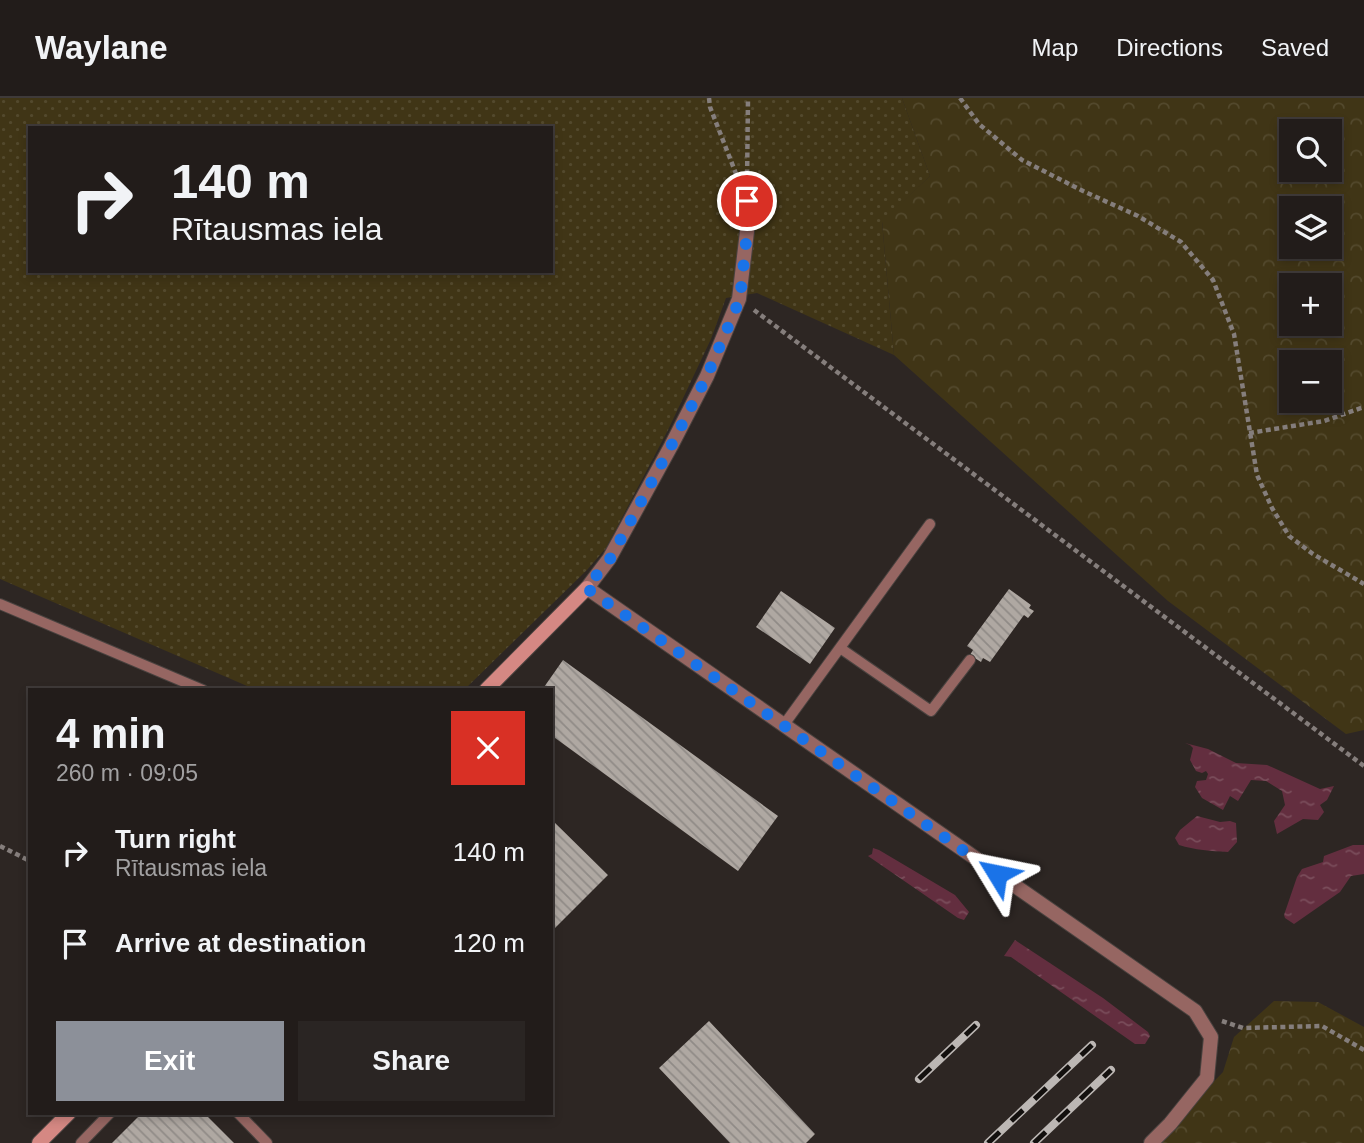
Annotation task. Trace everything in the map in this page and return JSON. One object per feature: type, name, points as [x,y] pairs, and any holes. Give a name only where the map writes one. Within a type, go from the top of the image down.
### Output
[{"type":"street","points":[[488,688],[586,588],[610,559],[671,446],[707,376],[740,299],[748,223],[747,201]]},
{"type":"street","points":[[586,588],[1195,1012],[1212,1037],[1207,1078],[1151,1143]]},
{"type":"street","points":[[39,1143],[67,1115]]},
{"type":"lane","points":[[783,726],[930,524]]},
{"type":"lane","points":[[0,604],[198,688]]},
{"type":"lane","points":[[840,648],[931,711],[970,660]]},
{"type":"lane","points":[[81,1143],[108,1115]]},
{"type":"lane","points":[[240,1115],[267,1143]]},
{"type":"path","points":[[709,98],[710,107],[747,201]]},
{"type":"path","points":[[747,201],[748,98]]},
{"type":"path","points":[[960,98],[979,124],[1023,160],[1138,216],[1181,242],[1213,280],[1234,334],[1257,475],[1272,508],[1289,536],[1313,554],[1364,584]]},
{"type":"path","points":[[740,299],[1364,766]]},
{"type":"path","points":[[1250,433],[1324,421],[1364,407]]},
{"type":"path","points":[[0,846],[28,860]]},
{"type":"path","points":[[1195,1012],[1243,1028],[1322,1026],[1364,1050]]},
{"type":"green space","points":[[0,98],[902,98],[930,176],[882,222],[894,355],[757,293],[726,298],[711,339],[668,430],[606,548],[587,570],[466,688],[252,688],[0,579]]},
{"type":"green space","points":[[902,98],[1364,98],[1364,730],[1346,734],[1168,601],[894,355],[882,221],[930,176]]},
{"type":"green space","points":[[1274,1001],[1318,1002],[1364,1027],[1364,1143],[1155,1143],[1223,1072],[1234,1037]]},
{"type":"water","points":[[1185,743],[1208,749],[1236,763],[1267,765],[1320,789],[1334,786],[1327,800],[1320,805],[1324,812],[1318,820],[1303,819],[1277,834],[1274,821],[1285,805],[1282,791],[1266,781],[1251,780],[1238,801],[1230,796],[1223,810],[1202,798],[1195,787],[1197,781],[1206,780],[1208,774],[1206,771],[1196,771],[1190,760],[1193,748]]},
{"type":"water","points":[[1197,816],[1236,823],[1237,842],[1228,852],[1179,845],[1175,838],[1180,830]]},
{"type":"water","points":[[1353,845],[1364,845],[1364,874],[1351,876],[1340,892],[1294,924],[1285,918],[1297,877],[1302,869],[1323,862],[1324,856]]},
{"type":"water","points":[[873,848],[955,895],[969,912],[964,920],[868,856],[872,854]]},
{"type":"water","points":[[1015,940],[1103,998],[1148,1032],[1150,1036],[1145,1044],[1135,1044],[1011,957],[1004,956]]},
{"type":"building","points":[[1009,589],[1031,605],[1029,608],[1034,611],[1028,618],[1024,615],[990,662],[983,658],[981,662],[970,655],[973,650],[967,646]]},
{"type":"building","points":[[781,591],[835,628],[810,664],[756,627]]},
{"type":"building","points":[[563,660],[778,816],[738,871],[553,736],[553,688],[543,688]]},
{"type":"building","points":[[553,821],[608,875],[553,930]]},
{"type":"building","points":[[709,1021],[815,1134],[806,1143],[730,1143],[659,1068]]},
{"type":"building","points":[[140,1115],[206,1115],[234,1143],[112,1143]]},
{"type":"railway","points":[[919,1079],[976,1025]]},
{"type":"railway","points":[[988,1143],[1092,1045]]},
{"type":"railway","points":[[1034,1143],[1111,1070]]},
{"type":"route","points":[[747,201],[748,223],[740,299],[707,376],[671,446],[610,559],[586,588],[997,874]]}]
